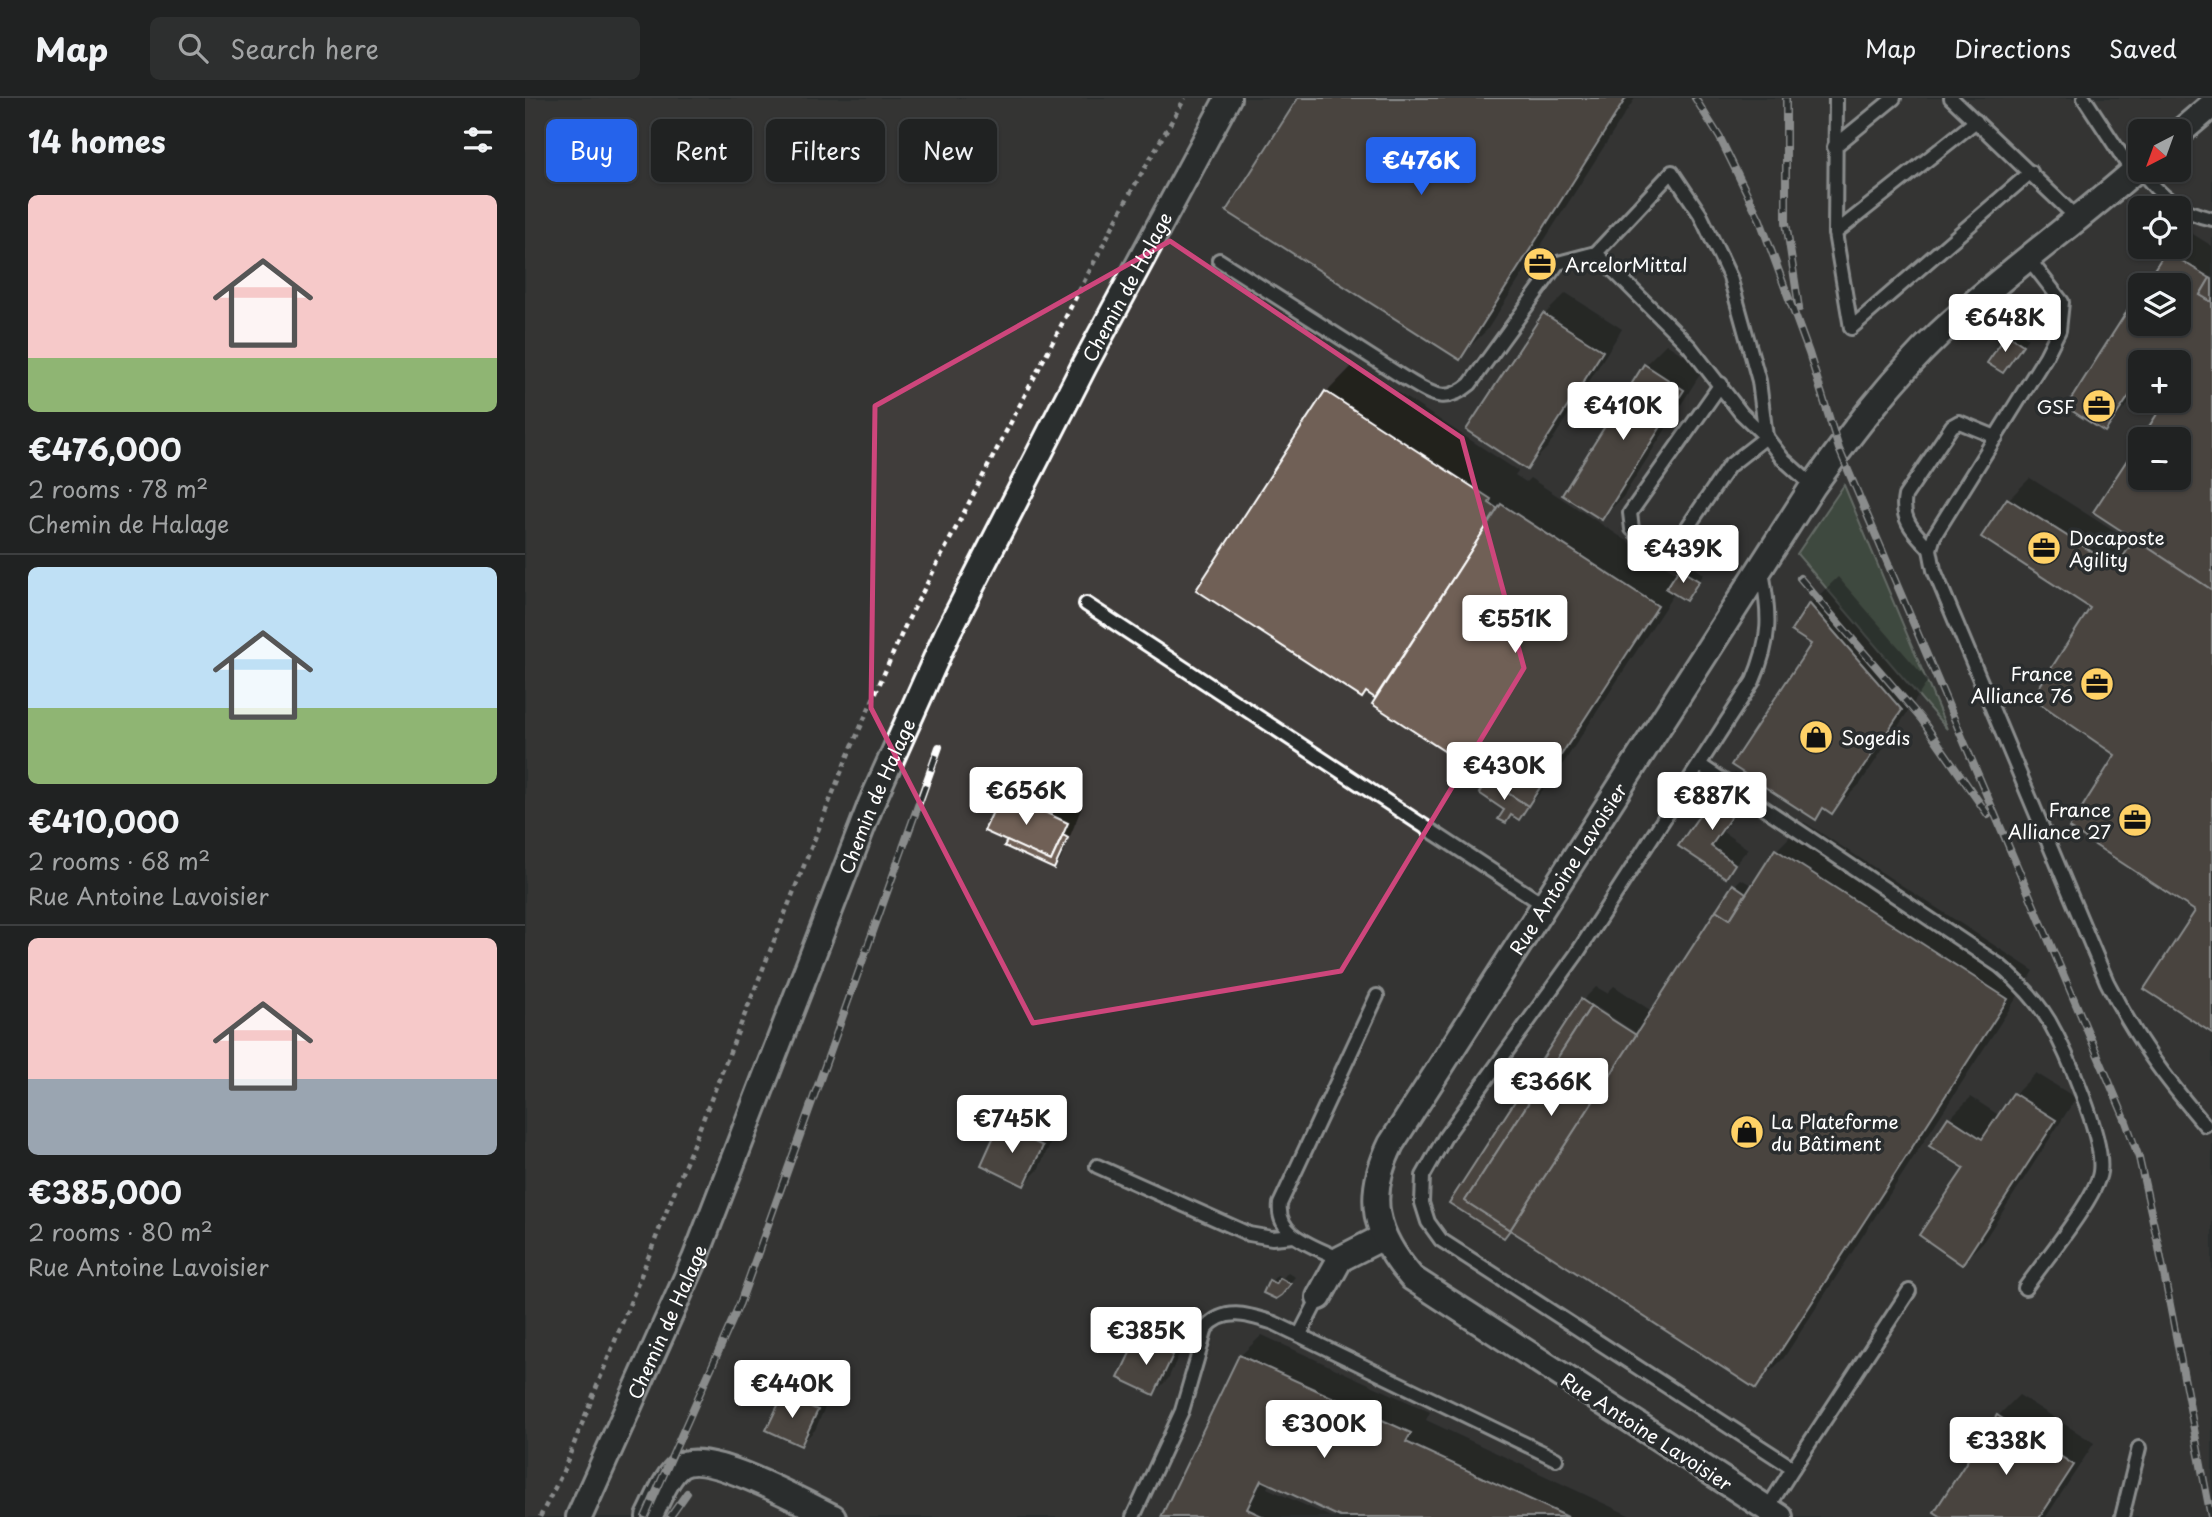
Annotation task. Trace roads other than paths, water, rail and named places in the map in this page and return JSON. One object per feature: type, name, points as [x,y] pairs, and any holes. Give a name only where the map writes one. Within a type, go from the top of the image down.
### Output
[{"type":"street","name":"Chemin de Halage","points":[[579,1517],[695,1259],[871,804],[948,632],[1084,366],[1228,98]]},
{"type":"street","points":[[2191,123],[2212,105]]},
{"type":"street","name":"Rue Antoine Lavoisier","points":[[1773,1513],[1412,1278],[1383,1237],[1375,1191],[1379,1168],[1391,1144],[1813,486],[1871,408],[1938,335],[2128,178]]},
{"type":"street","points":[[1319,1297],[1340,1259],[1383,1237]]},
{"type":"street","points":[[649,1517],[672,1476],[681,1466],[694,1461],[725,1468],[833,1517]]},
{"type":"lane","points":[[1836,98],[1835,233],[1851,328],[2031,172]]},
{"type":"lane","points":[[1834,146],[1894,98]]},
{"type":"lane","points":[[1951,98],[2077,218]]},
{"type":"lane","points":[[2084,98],[2128,155]]},
{"type":"lane","points":[[1835,233],[1976,121]]},
{"type":"lane","points":[[1219,260],[1404,378],[1427,391],[1444,396],[1457,396],[1470,384],[1558,263],[1596,253],[1672,172],[1700,214],[1730,277],[1759,382],[1766,437]]},
{"type":"lane","points":[[2151,182],[2165,198],[2191,213],[2212,219]]},
{"type":"lane","points":[[1596,253],[1690,347],[1741,413],[1766,437],[1782,458],[1813,486]]},
{"type":"lane","points":[[1930,550],[1934,536],[2059,330],[2062,302],[2028,258]]},
{"type":"lane","points":[[1721,384],[1630,513],[1632,529],[1655,548],[1667,550],[1676,544],[1729,466],[1766,437]]},
{"type":"lane","points":[[1996,437],[1959,422],[1952,426],[1905,496],[1903,508],[1906,518],[1930,550],[1934,570],[2107,982],[2131,1030],[2155,1066],[2205,1125]]},
{"type":"lane","points":[[1761,568],[1770,629],[1765,653],[1753,681],[1576,955],[1445,1137],[1423,1176],[1422,1203],[1428,1222],[1441,1240],[1793,1468]]},
{"type":"lane","points":[[1086,604],[1544,905]]},
{"type":"lane","points":[[1700,765],[2000,966],[2032,996],[2049,1021],[2074,1074],[2098,1145],[2100,1173],[2092,1192],[2025,1288]]},
{"type":"lane","points":[[1340,1259],[1294,1236],[1284,1228],[1279,1216],[1280,1204],[1377,996]]},
{"type":"lane","points":[[1097,1166],[1249,1234],[1272,1238],[1294,1236]]},
{"type":"lane","points":[[1773,1513],[1793,1468],[1909,1291]]},
{"type":"lane","points":[[1300,1334],[1319,1297]]},
{"type":"lane","points":[[1133,1517],[1178,1422],[1199,1344],[1213,1320],[1226,1314],[1244,1314],[1300,1334],[1556,1459]]},
{"type":"lane","points":[[2122,1517],[2140,1448]]},
{"type":"railway","points":[[1695,98],[1720,138],[1760,220],[1809,353],[1839,449],[2125,1119],[2139,1158],[2159,1248],[2211,1517]]},
{"type":"railway","points":[[1786,98],[1786,222],[1799,308]]},
{"type":"railway","points":[[1800,578],[1922,720],[1988,815]]},
{"type":"railway","points":[[645,1517],[740,1303],[939,747]]},
{"type":"railway","points":[[670,1517],[687,1493]]},
{"type":"place","name":"ArcelorMittal","points":[[1540,264]]},
{"type":"place","name":"GSF","points":[[2099,406]]},
{"type":"place","name":"Docaposte Agility","points":[[2044,548]]},
{"type":"place","name":"France Alliance 76","points":[[2097,684]]},
{"type":"place","name":"Sogedis","points":[[1816,737]]},
{"type":"place","name":"France Alliance 27","points":[[2135,820]]},
{"type":"place","name":"La Plateforme du Bâtiment","points":[[1747,1132]]}]
